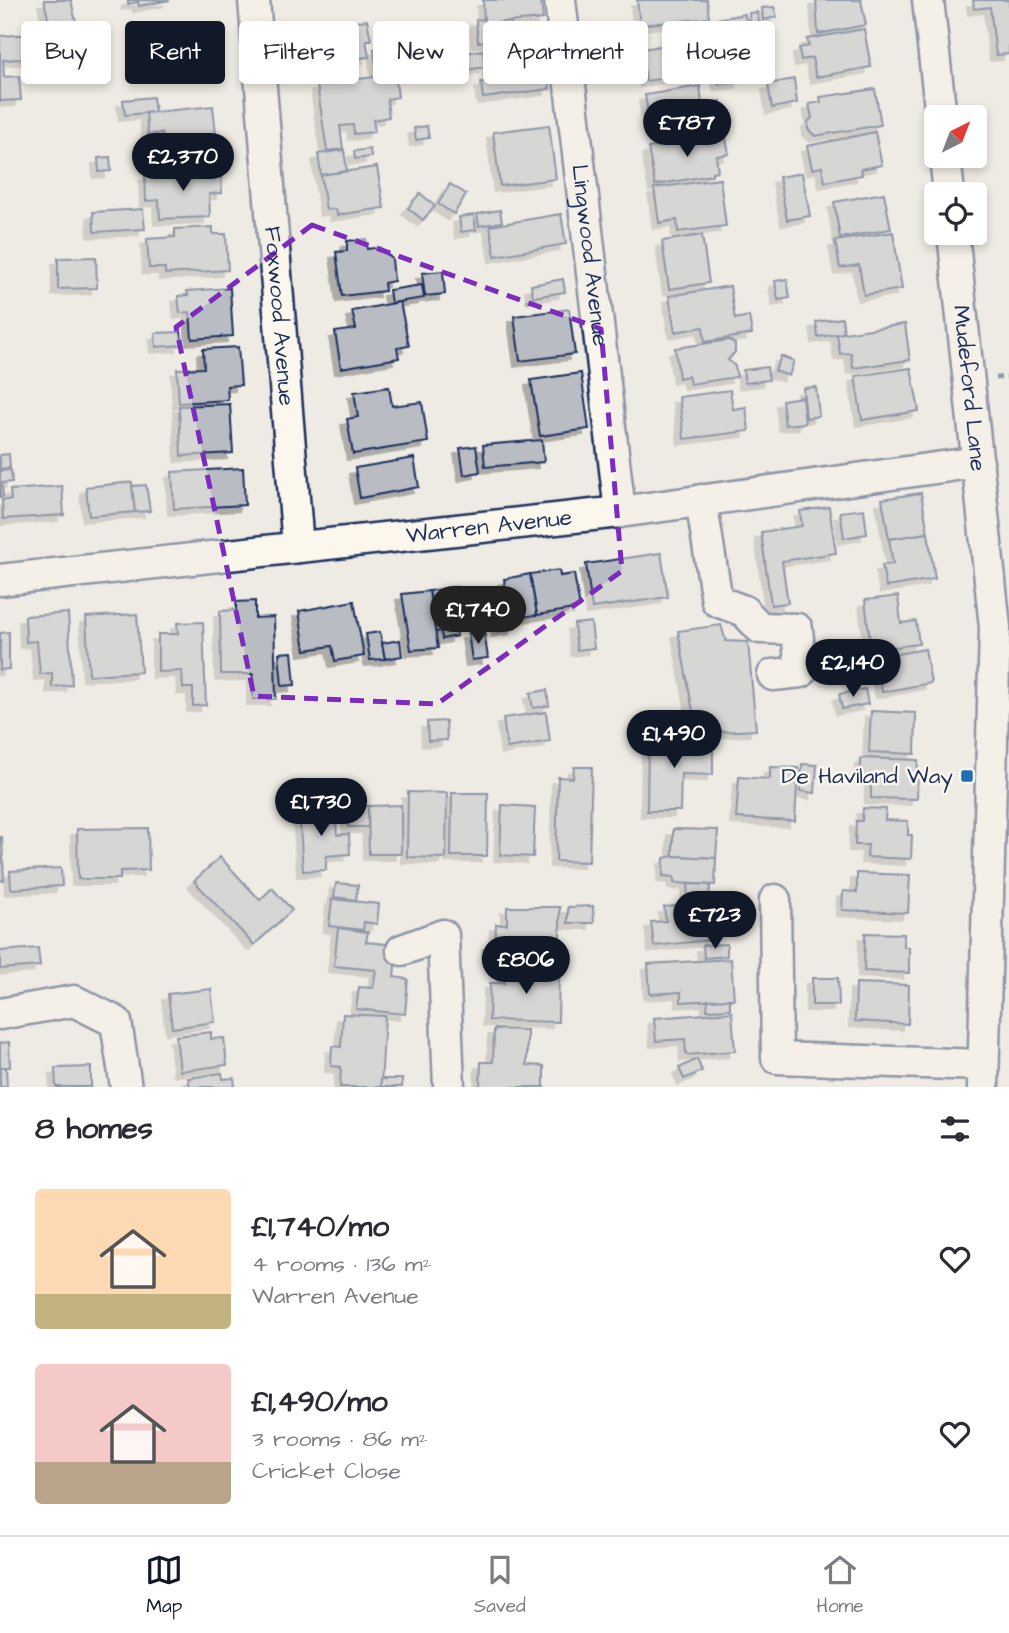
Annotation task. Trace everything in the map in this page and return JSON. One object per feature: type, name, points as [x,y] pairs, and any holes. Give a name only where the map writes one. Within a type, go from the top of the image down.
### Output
[{"type":"street","name":"Foxwood Avenue","points":[[254,0],[298,547]]},
{"type":"street","name":"Lingwood Avenue","points":[[560,0],[620,512]]},
{"type":"street","points":[[928,0],[940,105]]},
{"type":"street","name":"Mudeford Lane","points":[[954,245],[978,462],[1002,626],[994,763],[983,1076]]},
{"type":"street","name":"Warren Avenue","points":[[0,580],[620,512],[978,462]]},
{"type":"street","points":[[701,500],[717,601],[744,611],[760,628],[797,629],[802,672],[773,675]]},
{"type":"street","points":[[775,900],[777,1058],[983,1076]]},
{"type":"street","points":[[402,950],[443,934],[449,1087]]},
{"type":"street","points":[[0,1014],[74,1001],[116,1023],[126,1087]]},
{"type":"highlighted area","points":[[312,225],[601,329],[622,571],[437,704],[254,696],[176,327]]},
{"type":"building","points":[[44,0],[71,0],[76,21],[49,21]]},
{"type":"building","points":[[128,0],[170,0],[139,6],[138,2],[128,4]]},
{"type":"building","points":[[483,0],[541,0],[543,19],[484,21]]},
{"type":"building","points":[[637,0],[707,0],[709,18],[648,24],[648,21],[640,21]]},
{"type":"building","points":[[816,0],[861,0],[866,25],[818,34]]},
{"type":"building","points":[[973,0],[1009,0],[1009,54],[996,55],[990,7],[974,9]]},
{"type":"building","points":[[774,7],[777,17],[763,20],[762,8]]},
{"type":"building","points":[[757,12],[759,21],[750,21],[749,13]]},
{"type":"building","points":[[745,14],[746,21],[711,21]]},
{"type":"building","points":[[484,19],[483,42],[478,42],[476,20]]},
{"type":"building","points":[[367,20],[371,40],[366,40],[369,57],[359,58],[358,21]]},
{"type":"building","points":[[864,29],[871,67],[816,77],[812,58],[801,60],[799,48],[809,46],[807,39]]},
{"type":"building","points":[[21,35],[21,59],[3,60],[4,77],[19,76],[21,100],[0,101],[0,36]]},
{"type":"building","points":[[662,46],[662,78],[648,81],[648,48]]},
{"type":"building","points":[[483,50],[483,67],[469,70],[469,52]]},
{"type":"building","points":[[373,77],[373,84],[396,84],[398,97],[387,99],[389,117],[373,120],[375,132],[354,134],[353,125],[340,126],[343,149],[327,151],[317,85],[359,84],[359,79]]},
{"type":"building","points":[[794,79],[797,103],[772,108],[768,84]]},
{"type":"building","points":[[481,82],[549,84],[550,89],[483,98]]},
{"type":"building","points":[[700,86],[702,104],[721,101],[724,116],[705,119],[706,123],[651,131],[645,95]]},
{"type":"building","points":[[875,89],[881,125],[815,136],[808,129],[808,122],[812,118],[809,104],[821,102],[820,97]]},
{"type":"building","points":[[153,97],[155,112],[125,115],[123,100]]},
{"type":"building","points":[[213,106],[217,143],[203,144],[205,162],[165,166],[162,133],[148,135],[146,113]]},
{"type":"building","points":[[723,124],[725,134],[692,140],[690,129]]},
{"type":"building","points":[[549,125],[556,179],[500,186],[493,132]]},
{"type":"building","points":[[427,126],[429,138],[416,140],[414,128]]},
{"type":"building","points":[[875,132],[882,165],[861,169],[862,175],[825,182],[822,167],[812,169],[807,146]]},
{"type":"building","points":[[725,134],[729,154],[716,156],[718,171],[712,172],[712,175],[655,185],[648,148]]},
{"type":"building","points":[[370,149],[371,157],[355,159],[354,151]]},
{"type":"building","points":[[344,150],[347,171],[321,175],[318,154]]},
{"type":"building","points":[[110,157],[111,171],[99,172],[98,158]]},
{"type":"building","points":[[377,167],[384,208],[337,215],[336,209],[326,210],[321,175]]},
{"type":"building","points":[[221,171],[222,193],[209,194],[210,217],[160,219],[159,200],[146,201],[145,175]]},
{"type":"building","points":[[802,173],[810,216],[787,220],[779,177]]},
{"type":"building","points":[[720,179],[726,226],[678,232],[677,220],[659,223],[654,188]]},
{"type":"building","points":[[450,184],[466,194],[454,214],[438,204]]},
{"type":"building","points":[[420,193],[435,206],[423,220],[408,208]]},
{"type":"building","points":[[884,193],[891,229],[840,238],[834,202]]},
{"type":"building","points":[[143,209],[145,229],[94,232],[93,212]]},
{"type":"building","points":[[500,210],[502,222],[479,226],[477,214]]},
{"type":"building","points":[[561,214],[566,244],[495,256],[490,226]]},
{"type":"building","points":[[474,215],[476,230],[461,232],[459,217]]},
{"type":"building","points":[[213,227],[213,234],[226,234],[228,270],[165,274],[165,268],[149,268],[147,239],[175,237],[175,229]]},
{"type":"building","points":[[893,232],[902,289],[864,295],[859,265],[840,268],[835,241]]},
{"type":"building","points":[[702,235],[709,283],[669,289],[662,241]]},
{"type":"building","points":[[366,239],[367,249],[380,247],[392,259],[394,281],[384,283],[385,291],[342,296],[336,252],[347,251],[347,241]]},
{"type":"building","points":[[96,257],[97,288],[58,289],[58,258]]},
{"type":"building","points":[[443,271],[445,294],[425,296],[422,273]]},
{"type":"building","points":[[563,279],[565,292],[533,297],[531,285]]},
{"type":"building","points":[[787,279],[790,298],[778,300],[775,281]]},
{"type":"building","points":[[422,285],[424,298],[391,303],[389,290]]},
{"type":"building","points":[[730,286],[735,319],[749,316],[752,334],[705,342],[703,327],[675,332],[669,296]]},
{"type":"building","points":[[230,288],[233,336],[192,339],[190,312],[180,313],[178,296],[188,295],[187,291]]},
{"type":"building","points":[[400,302],[409,346],[397,348],[399,358],[341,368],[335,332],[356,329],[352,311]]},
{"type":"building","points":[[569,309],[575,354],[520,361],[514,316]]},
{"type":"building","points":[[842,318],[844,333],[818,337],[816,322]]},
{"type":"building","points":[[905,324],[910,360],[853,368],[851,353],[840,354],[837,334]]},
{"type":"building","points":[[181,332],[182,345],[156,347],[155,333]]},
{"type":"building","points":[[729,340],[735,344],[735,352],[728,360],[735,366],[737,377],[690,384],[688,376],[679,378],[675,348]]},
{"type":"building","points":[[238,347],[241,385],[227,386],[228,400],[179,403],[177,369],[204,368],[203,349]]},
{"type":"building","points":[[781,356],[794,361],[789,376],[775,371]]},
{"type":"building","points":[[767,367],[769,380],[745,383],[743,370]]},
{"type":"building","points":[[911,368],[919,411],[862,420],[855,376]]},
{"type":"building","points":[[581,373],[589,429],[540,436],[531,380]]},
{"type":"building","points":[[389,387],[392,406],[422,402],[428,442],[353,454],[347,419],[358,417],[354,392]]},
{"type":"building","points":[[816,387],[819,416],[806,418],[803,388]]},
{"type":"building","points":[[730,390],[733,409],[746,407],[749,431],[684,439],[679,397]]},
{"type":"building","points":[[802,397],[805,423],[785,425],[782,400]]},
{"type":"building","points":[[230,404],[233,453],[181,456],[179,406]]},
{"type":"building","points":[[542,440],[544,462],[485,467],[483,445]]},
{"type":"building","points":[[476,446],[480,472],[464,475],[460,448]]},
{"type":"building","points":[[9,454],[10,468],[0,469],[0,455]]},
{"type":"building","points":[[414,458],[419,487],[360,498],[355,468]]},
{"type":"building","points":[[243,468],[245,505],[174,509],[172,472]]},
{"type":"building","points":[[11,470],[12,482],[2,483],[3,497],[0,498],[0,471]]},
{"type":"building","points":[[132,482],[135,512],[89,516],[86,487]]},
{"type":"building","points":[[146,485],[150,511],[135,512],[132,486]]},
{"type":"building","points":[[62,486],[64,515],[3,519],[2,500],[11,500],[10,490]]},
{"type":"building","points":[[921,493],[928,533],[889,539],[882,499]]},
{"type":"building","points":[[829,507],[836,553],[782,561],[788,603],[771,605],[761,532],[802,526],[800,511]]},
{"type":"building","points":[[864,509],[867,534],[844,538],[840,512]]},
{"type":"building","points":[[928,533],[935,579],[886,587],[882,565],[893,564],[889,539]]},
{"type":"building","points":[[661,553],[668,597],[592,608],[586,564]]},
{"type":"building","points":[[559,570],[560,576],[574,574],[580,608],[537,615],[530,574]]},
{"type":"building","points":[[530,574],[537,615],[513,618],[515,628],[498,631],[492,595],[506,592],[504,579]]},
{"type":"building","points":[[456,587],[462,628],[456,629],[457,636],[442,639],[441,631],[435,632],[429,591]]},
{"type":"building","points":[[429,591],[438,648],[411,650],[402,594]]},
{"type":"building","points":[[898,596],[901,623],[916,621],[919,644],[871,650],[865,600]]},
{"type":"building","points":[[255,601],[255,618],[274,617],[276,699],[253,699],[253,674],[221,674],[220,611],[236,610],[236,602]]},
{"type":"building","points":[[354,601],[364,656],[335,661],[332,646],[305,650],[299,611]]},
{"type":"building","points":[[68,613],[72,685],[52,687],[52,673],[40,674],[37,641],[26,642],[25,616]]},
{"type":"building","points":[[137,614],[141,672],[89,675],[86,617]]},
{"type":"building","points":[[203,622],[206,705],[193,706],[193,688],[183,688],[182,671],[158,672],[158,634],[178,634],[177,623]]},
{"type":"building","points":[[591,622],[594,648],[577,650],[574,624]]},
{"type":"building","points":[[721,625],[726,641],[748,642],[756,730],[697,733],[678,631]]},
{"type":"building","points":[[484,631],[488,658],[472,660],[468,633]]},
{"type":"building","points":[[9,632],[9,669],[0,670],[0,633]]},
{"type":"building","points":[[380,632],[385,659],[370,660],[366,634]]},
{"type":"building","points":[[400,640],[402,656],[385,659],[382,643]]},
{"type":"building","points":[[846,641],[848,661],[837,663],[835,642]]},
{"type":"building","points":[[866,644],[869,659],[848,661],[846,648]]},
{"type":"building","points":[[925,649],[931,683],[882,692],[875,658]]},
{"type":"building","points":[[292,652],[295,685],[282,686],[279,653]]},
{"type":"building","points":[[865,689],[868,704],[842,709],[839,694]]},
{"type":"building","points":[[547,690],[549,706],[533,708],[530,693]]},
{"type":"building","points":[[871,711],[916,713],[915,754],[869,752]]},
{"type":"building","points":[[546,712],[550,741],[507,748],[503,718]]},
{"type":"building","points":[[446,721],[447,740],[428,741],[427,722]]},
{"type":"building","points":[[648,739],[713,741],[713,775],[681,774],[680,811],[647,811]]},
{"type":"building","points":[[861,758],[918,760],[917,799],[871,798],[871,778],[861,778]]},
{"type":"building","points":[[802,764],[817,765],[815,793],[800,791]]},
{"type":"building","points":[[574,767],[592,767],[589,862],[556,861],[558,777],[573,778]]},
{"type":"building","points":[[770,767],[798,768],[795,821],[736,818],[739,777],[770,779]]},
{"type":"building","points":[[408,792],[447,793],[446,858],[407,857]]},
{"type":"building","points":[[452,793],[488,793],[487,856],[451,856]]},
{"type":"building","points":[[401,805],[401,854],[369,854],[368,806]]},
{"type":"building","points":[[502,805],[535,807],[533,857],[500,855]]},
{"type":"building","points":[[348,806],[368,806],[368,827],[348,827]]},
{"type":"building","points":[[335,808],[337,835],[349,834],[350,854],[326,856],[326,870],[303,871],[299,810]]},
{"type":"building","points":[[863,808],[886,809],[885,820],[908,821],[908,835],[912,835],[911,859],[867,857],[868,845],[855,845],[856,821],[862,821]]},
{"type":"building","points":[[148,828],[149,870],[120,871],[120,879],[78,879],[77,829]]},
{"type":"building","points":[[673,829],[718,830],[716,858],[673,856]]},
{"type":"building","points":[[0,837],[4,880],[0,881]]},
{"type":"building","points":[[220,857],[260,900],[272,888],[292,910],[254,945],[194,881]]},
{"type":"building","points":[[664,858],[716,858],[715,885],[674,883],[674,877],[663,876]]},
{"type":"building","points":[[61,868],[62,886],[11,889],[10,871]]},
{"type":"building","points":[[857,873],[910,875],[908,913],[842,910],[843,891],[857,892]]},
{"type":"building","points":[[336,883],[358,885],[356,900],[334,897]]},
{"type":"building","points":[[688,884],[710,885],[709,899],[687,898]]},
{"type":"building","points":[[332,899],[379,904],[377,924],[364,922],[363,930],[329,926]]},
{"type":"building","points":[[704,902],[711,940],[654,946],[651,922],[666,921],[664,907]]},
{"type":"building","points":[[593,906],[594,923],[568,923],[568,907]]},
{"type":"building","points":[[507,907],[560,907],[560,959],[488,959],[488,943],[495,943],[496,924],[507,924]]},
{"type":"building","points":[[338,928],[368,932],[366,942],[397,945],[394,977],[408,979],[405,1014],[356,1009],[359,987],[373,988],[376,970],[334,966]]},
{"type":"building","points":[[865,933],[904,934],[904,947],[909,947],[909,973],[864,971]]},
{"type":"building","points":[[727,944],[727,956],[704,958],[703,945]]},
{"type":"building","points":[[38,948],[40,966],[0,969],[0,951]]},
{"type":"building","points":[[731,959],[734,999],[681,1002],[681,992],[650,994],[648,964]]},
{"type":"building","points":[[504,967],[559,969],[558,1022],[489,1020],[490,983],[504,983]]},
{"type":"building","points":[[812,978],[838,978],[839,1005],[812,1005]]},
{"type":"building","points":[[856,983],[909,985],[908,1024],[855,1021]]},
{"type":"building","points":[[211,989],[215,1022],[172,1028],[168,994]]},
{"type":"building","points":[[730,999],[730,1009],[707,1010],[708,1000]]},
{"type":"building","points":[[732,1012],[735,1051],[686,1055],[685,1039],[656,1041],[654,1018]]},
{"type":"building","points":[[343,1014],[385,1016],[381,1087],[340,1087],[341,1067],[331,1066],[332,1046],[341,1047]]},
{"type":"building","points":[[494,1029],[527,1030],[527,1065],[544,1066],[544,1087],[480,1087],[481,1062],[493,1062]]},
{"type":"building","points":[[211,1032],[211,1039],[224,1038],[227,1065],[180,1071],[176,1036]]},
{"type":"building","points":[[9,1042],[10,1067],[0,1067],[0,1043]]},
{"type":"building","points":[[697,1059],[702,1071],[684,1079],[679,1068]]},
{"type":"building","points":[[0,1067],[6,1067],[7,1087],[0,1087]]},
{"type":"building","points":[[91,1067],[91,1087],[56,1087],[55,1068]]},
{"type":"building","points":[[222,1073],[223,1079],[234,1078],[235,1087],[190,1087],[188,1078]]},
{"type":"building","points":[[381,1079],[402,1079],[402,1087],[381,1087]]},
{"type":"place","name":"De Haviland Way","points":[[967,776]]}]
